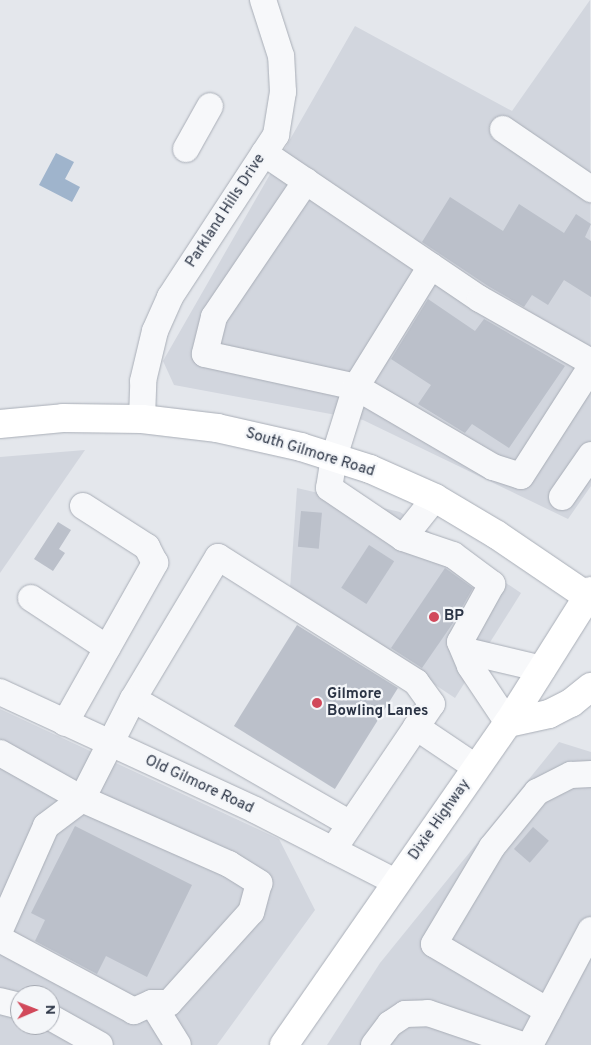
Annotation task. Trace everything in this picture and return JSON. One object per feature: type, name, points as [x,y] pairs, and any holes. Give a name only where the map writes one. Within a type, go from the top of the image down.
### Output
[{"type":"main road","name":"South Gilmore Road","points":[[0,424],[63,418],[142,419],[244,432],[334,457],[370,469],[435,498],[590,596]]},
{"type":"main road","name":"Dixie Highway","points":[[284,1045],[508,723],[590,596]]},
{"type":"main road","points":[[508,723],[549,714],[571,703],[591,687]]},
{"type":"street","name":"Parkland Hills Drive","points":[[142,419],[143,381],[155,331],[170,297],[276,135],[283,92],[281,56],[263,0]]},
{"type":"street","points":[[186,149],[210,106]]},
{"type":"street","points":[[502,129],[591,189]]},
{"type":"street","points":[[264,153],[480,299],[591,362]]},
{"type":"street","points":[[306,181],[214,317],[205,354],[356,387],[494,467],[521,476],[591,367]]},
{"type":"street","points":[[431,266],[356,387],[334,457],[329,488],[403,538],[453,554],[492,584],[460,642],[466,651],[470,666],[508,723]]},
{"type":"street","points":[[562,497],[591,455]]},
{"type":"street","points":[[403,538],[435,498]]},
{"type":"street","points":[[65,723],[155,563],[147,547],[83,506]]},
{"type":"street","points":[[0,930],[46,826],[82,799],[133,699],[218,557],[416,682],[432,704],[333,850]]},
{"type":"street","points":[[31,598],[107,648]]},
{"type":"street","points":[[466,651],[543,669]]},
{"type":"street","name":"Old Gilmore Road","points":[[0,692],[255,810],[396,882]]},
{"type":"street","points":[[133,699],[350,824]]},
{"type":"street","points":[[416,727],[477,768]]},
{"type":"street","points":[[0,753],[82,799],[229,864],[259,883],[251,912],[169,1003],[152,1003],[134,1011],[0,939]]},
{"type":"street","points":[[548,1011],[434,944],[492,847],[537,792],[570,775],[591,774]]},
{"type":"street","points":[[530,1045],[591,930]]},
{"type":"street","points":[[152,1003],[178,1045]]},
{"type":"street","points":[[374,1045],[390,1024],[406,1014],[428,1013],[522,1045]]},
{"type":"street","points":[[60,1023],[100,1045]]},
{"type":"shaded area","points":[[590,0],[591,486],[568,519],[363,420],[174,385],[163,361],[355,26],[512,111]]},
{"type":"shaded area","points":[[85,450],[0,573],[0,457]]},
{"type":"shaded area","points":[[297,488],[400,512],[521,593],[455,698],[290,589]]},
{"type":"shaded area","points":[[0,709],[279,839],[315,910],[217,1045],[0,1045]]},
{"type":"shaded area","points":[[559,742],[591,752],[591,1045],[327,1045],[380,963]]},
{"type":"water","points":[[56,153],[74,162],[65,179],[80,187],[72,202],[39,185]]},
{"type":"building","points":[[450,197],[503,231],[519,204],[564,233],[576,214],[591,224],[585,237],[591,241],[591,297],[564,280],[548,305],[532,295],[524,307],[488,286],[422,242]]},
{"type":"building","points":[[428,299],[475,331],[484,319],[565,366],[509,448],[472,424],[465,433],[418,404],[431,385],[391,359]]},
{"type":"building","points":[[301,511],[322,513],[319,549],[298,547]]},
{"type":"building","points":[[58,522],[71,530],[59,549],[65,553],[53,571],[34,559]]},
{"type":"building","points":[[369,545],[394,561],[366,604],[341,588]]},
{"type":"building","name":"BP","points":[[445,568],[473,588],[453,623],[422,668],[391,648]]},
{"type":"building","name":"Gilmore Bowling Lanes","points":[[297,625],[398,688],[335,789],[234,726]]},
{"type":"building","points":[[75,826],[192,885],[147,977],[106,956],[97,974],[35,941],[45,920],[31,913]]},
{"type":"building","points":[[533,827],[549,841],[530,863],[514,849]]},
{"type":"place","name":"BP","points":[[434,617]]},
{"type":"place","name":"Gilmore Bowling Lanes","points":[[317,703]]}]
